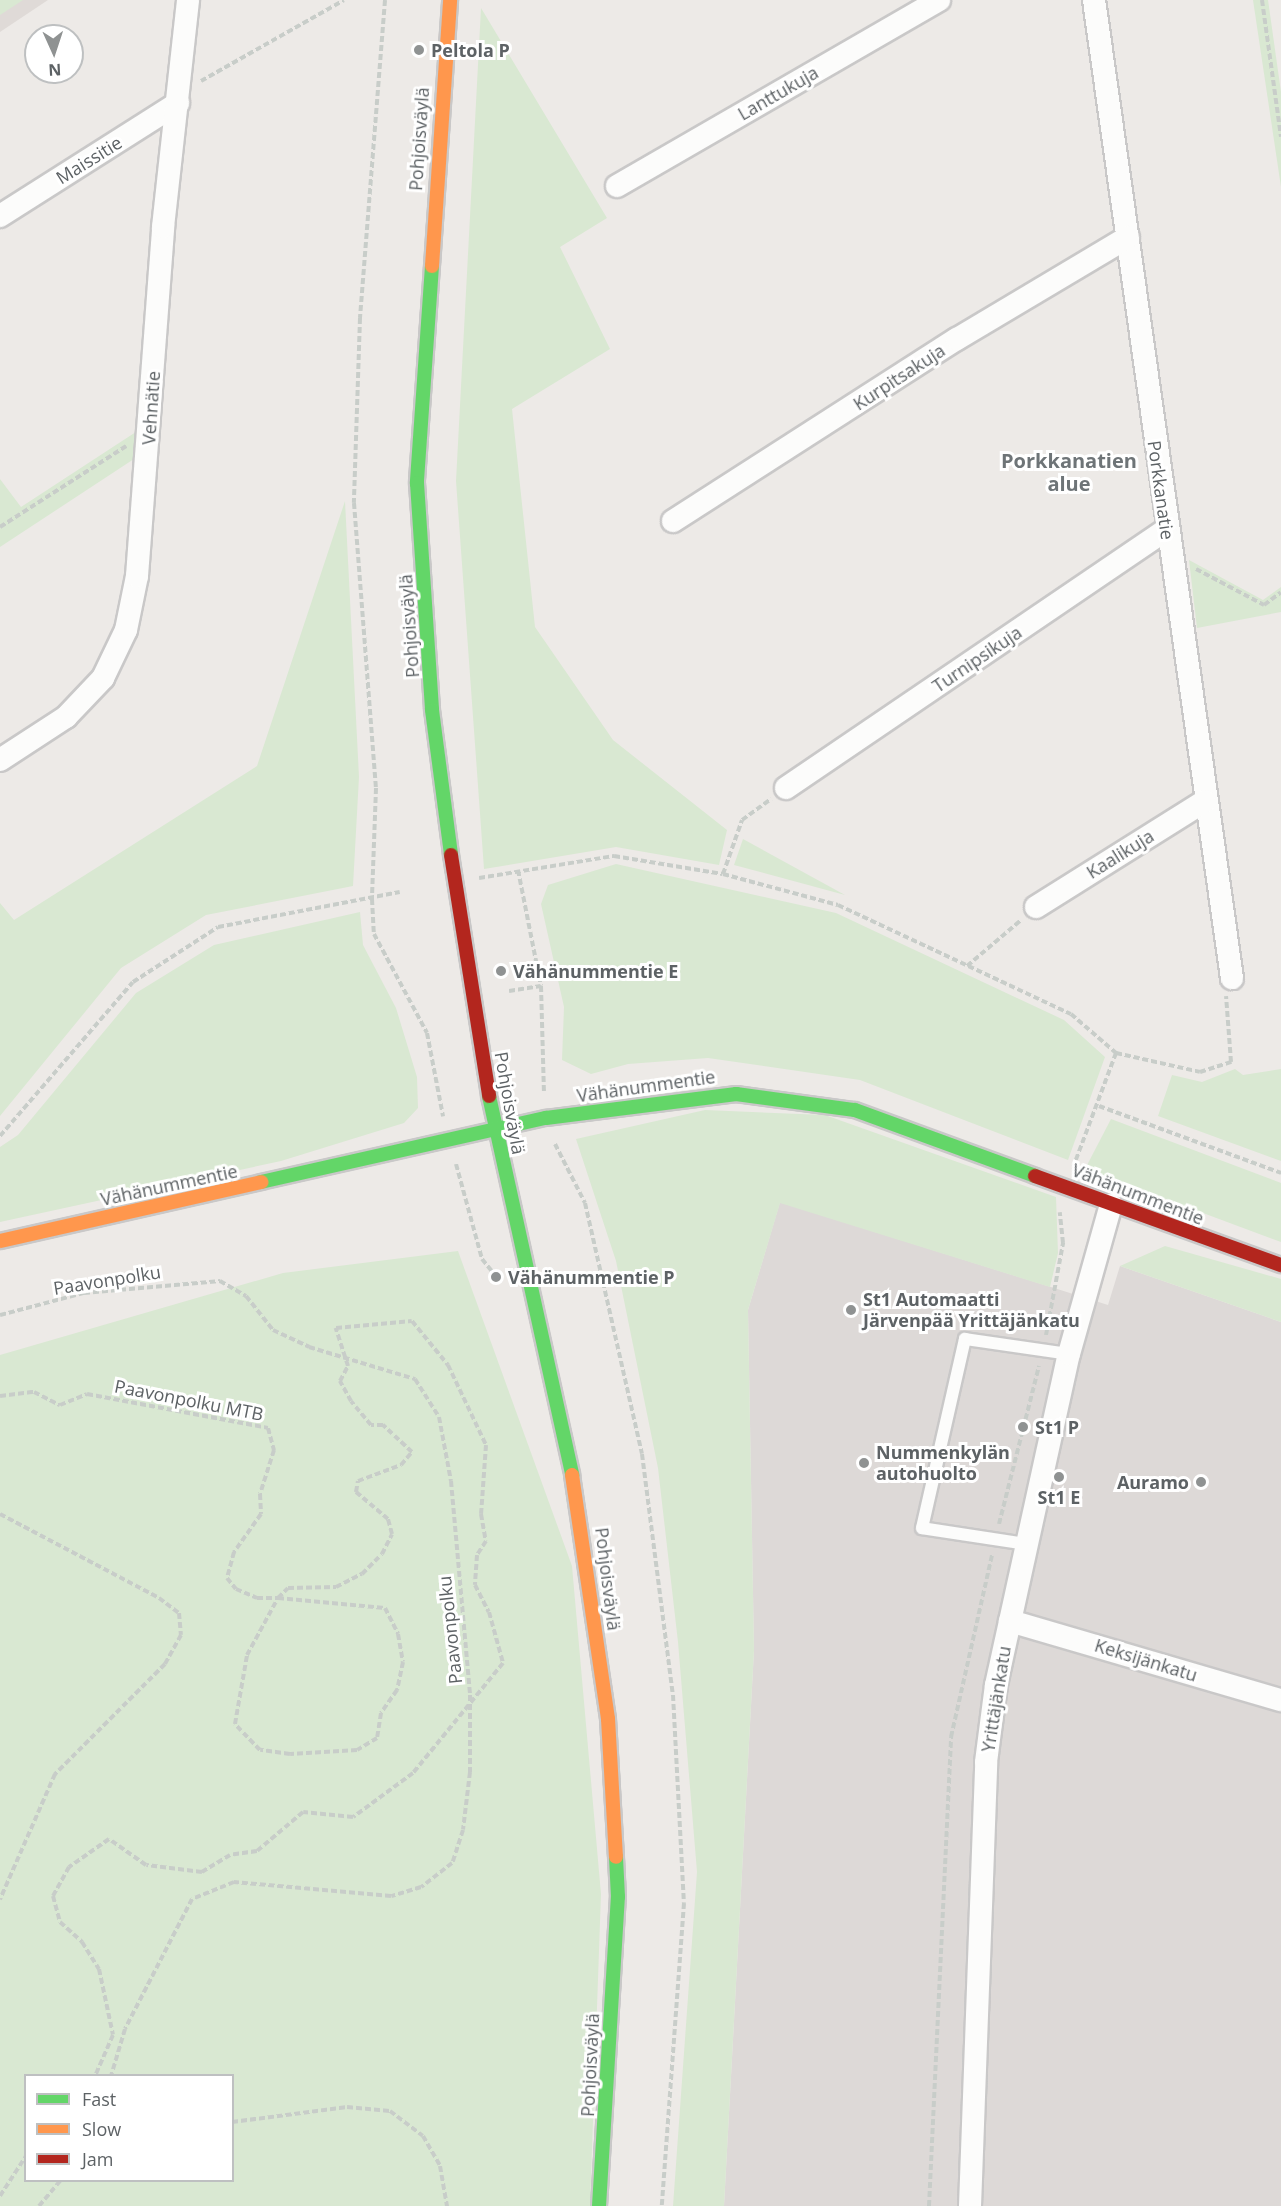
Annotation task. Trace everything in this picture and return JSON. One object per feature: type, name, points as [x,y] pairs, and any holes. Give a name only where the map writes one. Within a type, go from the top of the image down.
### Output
[{"type":"main road","name":"Pohjoisväylä","points":[[450,0],[417,483],[440,776],[495,1130],[582,1521],[608,1719],[618,1897],[599,2206]]},
{"type":"main road","name":"Vähänummentie","points":[[0,1240],[546,1118],[710,1094],[780,1096],[855,1110],[942,1138],[1111,1205],[1281,1265]]},
{"type":"street","name":"Vehnätie","points":[[0,760],[73,709],[103,678],[126,630],[137,576],[188,0]]},
{"type":"street","name":"Lanttukuja","points":[[617,186],[939,0]]},
{"type":"street","name":"Porkkanatie","points":[[1094,0],[1166,530],[1232,978]]},
{"type":"street","name":"Maissitie","points":[[0,216],[179,98]]},
{"type":"street","name":"Kurpitsakuja","points":[[673,521],[957,339],[1128,237]]},
{"type":"street","name":"Turnipsikuja","points":[[786,788],[1166,530]]},
{"type":"street","name":"Kaalikuja","points":[[1036,907],[1205,801]]},
{"type":"street","name":"Yrittäjänkatu","points":[[970,2206],[986,1762],[1010,1621],[1026,1544],[1069,1354],[1111,1205]]},
{"type":"street","name":"Keksijänkatu","points":[[1010,1621],[1281,1700]]},
{"type":"lane","points":[[1026,1544],[922,1528],[965,1339],[1069,1354]]},
{"type":"path","points":[[179,98],[344,0]]},
{"type":"path","points":[[385,0],[360,318],[354,503],[376,788],[372,899],[374,934],[427,1033],[449,1140],[482,1259],[535,1310]]},
{"type":"path","points":[[1262,0],[1281,137]]},
{"type":"path","points":[[0,527],[150,431]]},
{"type":"path","points":[[1170,555],[1264,604],[1281,592]]},
{"type":"path","points":[[723,873],[742,820],[786,788]]},
{"type":"path","points":[[473,880],[518,870],[614,856],[723,873],[838,905],[1071,1014],[1116,1053],[1200,1072],[1231,1062],[1226,996],[1232,978]]},
{"type":"path","points":[[518,870],[541,986],[546,1118],[585,1203],[642,1454],[673,1695],[684,1903],[662,2206]]},
{"type":"path","points":[[0,1136],[133,982],[218,927],[400,892]]},
{"type":"path","points":[[967,966],[1036,907]]},
{"type":"path","points":[[509,991],[541,986]]},
{"type":"path","points":[[1116,1053],[1099,1106],[1281,1173]]},
{"type":"path","name":"Paavonpolku","points":[[0,1315],[84,1293],[220,1281],[246,1296],[273,1330],[347,1359],[415,1380],[439,1417],[451,1481],[470,1702],[470,1772],[463,1830],[452,1863],[422,1887],[391,1896],[234,1882],[192,1899],[125,2029],[112,2074]]},
{"type":"path","name":"Paavonpolku MTB","points":[[0,1396],[34,1392],[60,1405],[87,1394],[268,1428],[274,1450],[260,1494],[261,1514],[234,1552],[227,1578],[236,1589],[257,1598],[278,1598],[385,1608],[403,1662],[397,1690],[381,1713],[377,1738],[357,1750],[290,1754],[260,1750],[235,1724],[247,1655],[278,1598],[288,1588],[336,1587],[362,1574],[382,1554],[392,1534],[388,1519],[356,1492],[358,1481],[401,1465],[412,1452],[382,1425],[371,1425],[351,1401],[340,1381],[347,1359],[336,1328],[412,1321],[448,1365],[486,1445],[481,1514],[486,1541],[477,1555],[474,1585],[489,1612],[503,1663],[412,1773],[353,1817],[303,1812],[257,1851],[230,1855],[202,1872],[146,1865],[109,1839],[69,1867],[53,1896],[60,1922],[82,1942],[99,1969],[113,2035],[96,2074]]},
{"type":"path","points":[[0,1514],[180,1612],[181,1635],[165,1664],[55,1774],[0,1899]]},
{"type":"path","points":[[929,2206],[951,1737],[977,1619]]},
{"type":"path","points":[[234,2122],[347,2107],[390,2111],[423,2136],[440,2166],[447,2206]]},
{"type":"path","points":[[0,2196],[24,2159]]},
{"type":"path","points":[[39,2206],[60,2182]]},
{"type":"shaded area","points":[[0,0],[48,0],[0,32]]},
{"type":"shaded area","points":[[780,1202],[1108,1305],[1120,1266],[1281,1322],[1281,2206],[724,2206],[754,1650],[748,1310]]},
{"type":"green space","points":[[0,0],[23,0],[0,15]]},
{"type":"green space","points":[[1253,0],[1268,0],[1281,92],[1281,187]]},
{"type":"green space","points":[[481,8],[607,218],[560,247],[610,349],[512,409],[535,627],[613,740],[727,830],[719,865],[616,847],[484,869],[456,481]]},
{"type":"green space","points":[[142,428],[137,457],[0,547],[0,479],[21,507]]},
{"type":"green space","points":[[345,501],[359,777],[353,886],[206,915],[121,968],[0,1116],[0,903],[14,920],[257,766]]},
{"type":"green space","points":[[1189,560],[1263,600],[1281,587],[1281,612],[1197,628]]},
{"type":"green space","points":[[743,839],[845,895],[734,865]]},
{"type":"green space","points":[[616,864],[836,913],[1064,1020],[1105,1057],[1068,1160],[860,1080],[708,1058],[628,1064],[591,1074],[562,1060],[564,1007],[541,904],[548,885]]},
{"type":"green space","points":[[360,912],[363,945],[396,1008],[417,1077],[418,1108],[404,1123],[281,1161],[0,1222],[0,1147],[18,1135],[136,993],[214,945]]},
{"type":"green space","points":[[1235,1069],[1243,1075],[1281,1069],[1281,1161],[1158,1116],[1172,1075],[1202,1082]]},
{"type":"green space","points":[[705,1110],[825,1115],[1056,1197],[1058,1253],[1050,1287],[780,1203],[748,1310],[754,1650],[724,2206],[673,2206],[697,1872],[678,1642],[658,1468],[616,1261],[576,1139]]},
{"type":"green space","points":[[1111,1119],[1281,1183],[1281,1242],[1085,1169]]},
{"type":"green space","points":[[1165,1246],[1281,1279],[1281,1322],[1120,1266]]},
{"type":"green space","points":[[458,1251],[572,1566],[601,1894],[590,2206],[0,2206],[0,1355],[283,1273]]},
{"type":"traffic: fast","points":[[432,266],[417,483],[432,710],[451,855]]},
{"type":"traffic: fast","points":[[261,1182],[546,1118],[736,1094],[855,1110],[1035,1176]]},
{"type":"traffic: fast","points":[[489,1096],[572,1475]]},
{"type":"traffic: fast","points":[[599,2206],[618,1897],[616,1857]]},
{"type":"traffic: slow","points":[[432,266],[450,0]]},
{"type":"traffic: slow","points":[[0,1241],[261,1182]]},
{"type":"traffic: slow","points":[[572,1475],[608,1719],[616,1857]]},
{"type":"traffic: jam","points":[[451,855],[489,1096]]},
{"type":"traffic: jam","points":[[1035,1176],[1281,1265]]},
{"type":"place","name":"Peltola P","points":[[419,50]]},
{"type":"place","name":"Vähänummentie E","points":[[501,971]]},
{"type":"place","name":"Vähänummentie P","points":[[496,1277]]},
{"type":"place","name":"St1 Automaatti Järvenpää Yrittäjänkatu","points":[[851,1310]]},
{"type":"place","name":"St1 P","points":[[1023,1427]]},
{"type":"place","name":"Nummenkylän autohuolto","points":[[864,1463]]},
{"type":"place","name":"St1 E","points":[[1059,1477]]},
{"type":"place","name":"Auramo","points":[[1201,1482]]},
{"type":"district","name":"Porkkanatien alue","points":[[1069,472]]}]
